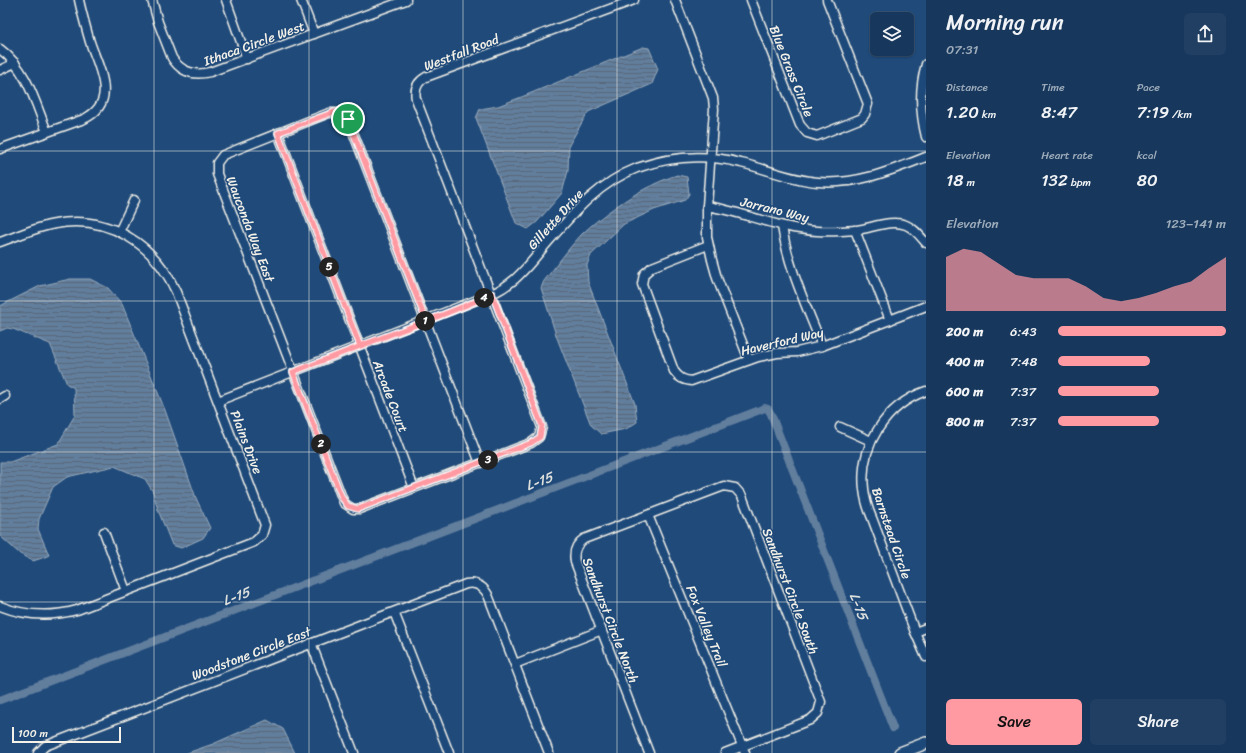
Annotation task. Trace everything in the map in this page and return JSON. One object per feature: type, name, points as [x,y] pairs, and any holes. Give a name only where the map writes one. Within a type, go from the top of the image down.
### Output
[{"type":"main road","points":[[900,753],[926,743]]},
{"type":"street","points":[[0,149],[89,116],[100,105],[104,94],[104,84],[79,0]]},
{"type":"street","name":"Ithaca Circle West","points":[[152,0],[169,54],[175,63],[183,70],[194,74],[204,74],[247,59],[406,0]]},
{"type":"street","points":[[226,0],[247,59]]},
{"type":"street","points":[[301,0],[314,34]]},
{"type":"street","name":"Westfall Road","points":[[480,463],[531,443],[540,437],[542,426],[416,99],[416,89],[418,84],[426,77],[634,0]]},
{"type":"street","points":[[675,0],[713,98],[714,109],[706,225],[708,245],[717,278],[749,360]]},
{"type":"street","name":"Blue Grass Circle","points":[[751,0],[800,125],[807,133],[817,136],[862,118],[868,104],[827,0]]},
{"type":"street","points":[[0,49],[15,63],[29,84],[47,132]]},
{"type":"street","points":[[0,70],[15,63]]},
{"type":"street","points":[[926,64],[921,98],[926,138]]},
{"type":"street","name":"Wauconda Way East","points":[[334,112],[339,113],[348,119],[480,463],[358,509],[353,509],[344,503],[216,168],[217,163],[223,154],[278,133],[334,112]]},
{"type":"street","name":"Arcade Court","points":[[278,133],[414,488]]},
{"type":"street","name":"Gillette Drive","points":[[218,401],[492,294],[515,279],[575,211],[598,190],[636,169],[654,163],[679,158],[710,157],[742,163],[799,180],[836,182],[861,180],[879,175],[926,157]]},
{"type":"street","points":[[119,232],[134,200]]},
{"type":"street","name":"Jarrano Way","points":[[707,206],[723,208],[782,226],[817,231],[855,230],[889,223],[899,223],[914,229],[926,243]]},
{"type":"street","name":"Plains Drive","points":[[0,242],[41,227],[56,224],[71,222],[97,224],[119,232],[136,241],[152,254],[168,276],[176,292],[265,525],[262,535],[254,542],[77,610],[52,615],[37,615],[21,613],[0,606]]},
{"type":"street","points":[[782,226],[787,254],[822,346]]},
{"type":"street","points":[[855,230],[890,320]]},
{"type":"street","name":"Haverford Way","points":[[708,245],[648,270],[644,274],[642,284],[674,370],[681,379],[691,381],[764,355],[797,352],[822,346],[926,306]]},
{"type":"street","name":"Barnstead Circle","points":[[926,391],[908,399],[897,407],[880,425],[871,441],[864,464],[863,476],[866,501],[915,632],[926,657]]},
{"type":"street","points":[[840,427],[871,441]]},
{"type":"street","name":"Sandhurst Circle South","points":[[648,515],[724,486],[735,488],[742,496],[821,702],[818,713],[810,720],[742,751]]},
{"type":"street","name":"Sandhurst Circle North","points":[[648,515],[584,539],[576,546],[574,551],[575,562],[649,753]]},
{"type":"street","name":"Fox Valley Trail","points":[[648,515],[742,751]]},
{"type":"street","points":[[104,532],[126,591]]},
{"type":"street","name":"Woodstone Circle East","points":[[38,753],[46,746],[466,584],[477,584],[482,586],[488,595],[515,664]]},
{"type":"street","points":[[394,612],[449,753]]},
{"type":"street","points":[[915,632],[926,628]]},
{"type":"street","points":[[549,753],[515,664],[602,630]]},
{"type":"street","points":[[311,643],[354,753]]},
{"type":"street","points":[[725,753],[742,751]]},
{"type":"water","points":[[643,47],[649,48],[658,69],[652,84],[588,112],[569,145],[568,171],[562,193],[537,222],[528,229],[516,223],[476,118],[480,109],[498,106]]},
{"type":"water","points":[[677,175],[687,177],[689,194],[685,200],[654,210],[624,224],[591,255],[587,265],[588,282],[635,404],[637,422],[626,429],[601,434],[591,425],[557,338],[541,288],[544,281],[567,252],[581,235],[591,226],[613,208],[638,192]]},
{"type":"water","points":[[70,279],[90,279],[108,288],[122,304],[165,410],[196,498],[210,528],[203,538],[181,548],[172,545],[158,510],[153,492],[145,479],[114,466],[67,477],[53,487],[39,519],[38,529],[49,555],[33,561],[20,554],[0,536],[0,462],[10,462],[58,444],[75,415],[74,388],[67,384],[50,344],[13,329],[7,328],[0,331],[0,306],[40,286]]},
{"type":"water","points":[[267,720],[283,729],[295,753],[187,753],[213,744]]},
{"type":"waterway","name":"L-15","points":[[0,700],[765,408],[768,409],[771,414],[893,728]]},
{"type":"route","points":[[348,119],[339,113],[328,113],[278,133],[360,346],[393,334],[477,301],[492,294],[542,426],[540,437],[536,441],[358,509],[353,509],[344,503],[293,372],[426,321],[348,119]]}]
